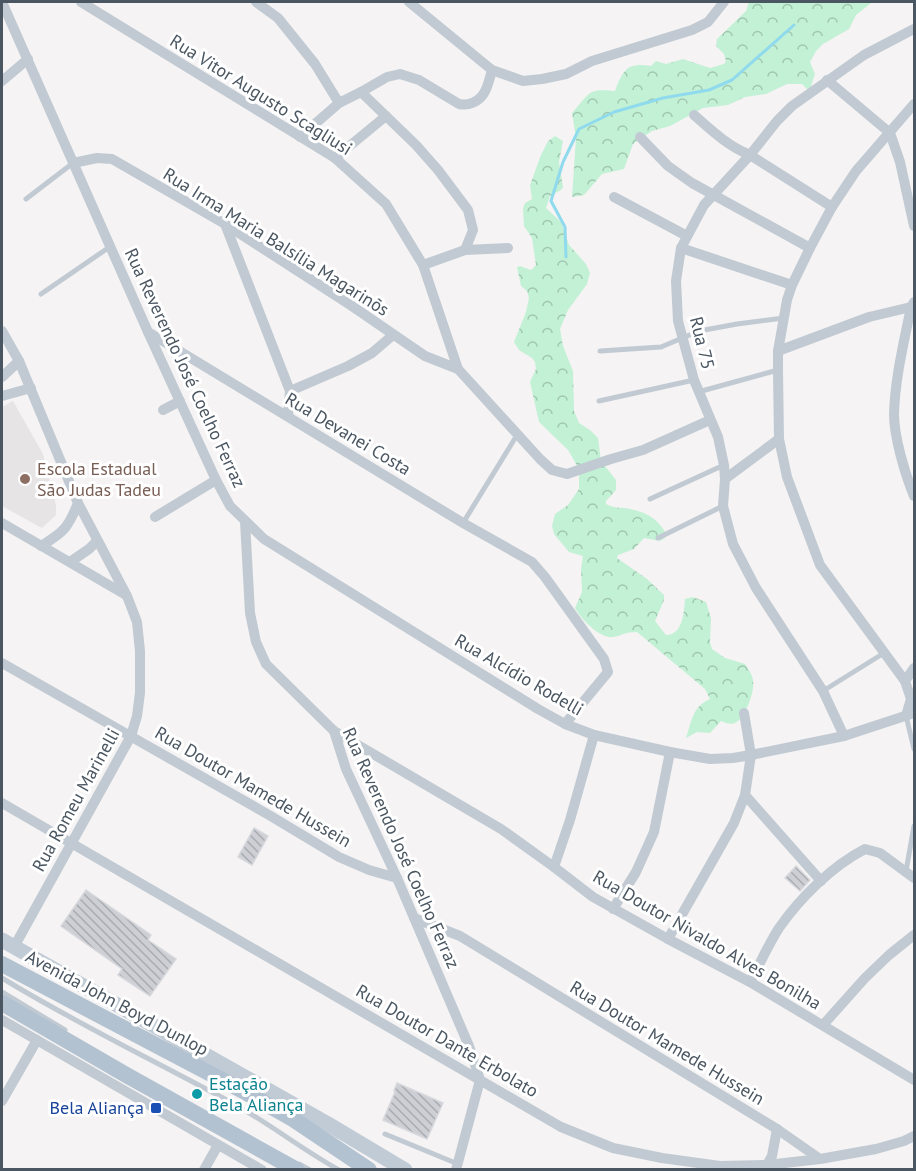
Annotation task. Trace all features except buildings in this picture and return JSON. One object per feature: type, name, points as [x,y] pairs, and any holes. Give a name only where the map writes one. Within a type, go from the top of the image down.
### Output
[{"type":"main road","points":[[8,944],[308,1112],[405,1170]]},
{"type":"main road","name":"Avenida John Boyd Dunlop","points":[[2,964],[245,1092],[292,1119],[369,1170]]},
{"type":"main road","points":[[2,1003],[128,1076],[294,1164]]},
{"type":"street","name":"Rua Reverendo José Coelho Ferraz","points":[[2,2],[216,480],[230,506],[244,521],[250,613],[256,642],[266,664],[334,731],[346,769],[398,878],[469,1046],[480,1080]]},
{"type":"street","name":"Rua Vitor Augusto Scagliusi","points":[[81,2],[335,158],[386,204],[423,265],[458,369],[552,470],[564,473],[643,450],[710,420]]},
{"type":"street","points":[[256,2],[278,18],[315,64],[339,103]]},
{"type":"street","points":[[416,3],[492,70],[523,81],[542,80],[566,74],[592,61],[692,30],[708,22],[723,2]]},
{"type":"street","name":"Rua 75","points":[[844,736],[823,691],[756,588],[733,544],[723,506],[724,465],[718,437],[694,380],[678,321],[676,281],[681,248],[704,205],[750,155],[777,121],[792,106],[864,55],[915,29]]},
{"type":"street","points":[[2,81],[28,59]]},
{"type":"street","points":[[300,137],[339,103],[387,76],[400,74],[419,80],[466,106],[472,104],[484,93],[492,70]]},
{"type":"street","points":[[827,80],[890,133],[900,162],[915,226]]},
{"type":"street","points":[[361,92],[416,145],[468,210],[473,230],[465,250]]},
{"type":"street","points":[[910,715],[912,699],[905,681],[820,565],[807,534],[787,477],[779,439],[778,351],[792,285],[832,207],[856,171],[915,105]]},
{"type":"street","points":[[694,115],[736,149],[750,155],[832,207]]},
{"type":"street","points":[[335,158],[386,116]]},
{"type":"street","points":[[640,137],[668,166],[692,183],[810,248]]},
{"type":"street","name":"Rua Irma Maria Balsília Magarinõs","points":[[73,163],[97,158],[112,159],[225,224],[352,306],[424,356],[458,369]]},
{"type":"street","points":[[614,197],[687,236]]},
{"type":"street","points":[[225,224],[290,391],[288,416]]},
{"type":"street","points":[[423,265],[465,250],[508,248]]},
{"type":"street","points":[[681,248],[792,285]]},
{"type":"street","points":[[778,351],[869,317],[913,306],[897,379],[894,416],[904,468],[915,496]]},
{"type":"street","name":"Rua Romeu Marinelli","points":[[2,331],[19,361],[78,502],[127,596],[137,622],[140,651],[140,693],[131,736],[72,843],[8,944]]},
{"type":"street","name":"Rua Devanei Costa","points":[[148,332],[532,562],[604,659],[608,672],[565,724]]},
{"type":"street","points":[[290,391],[372,353],[393,335]]},
{"type":"street","points":[[2,377],[19,361]]},
{"type":"street","points":[[2,396],[31,388]]},
{"type":"street","points":[[163,410],[180,402]]},
{"type":"street","points":[[725,479],[779,439]]},
{"type":"street","points":[[155,517],[216,480]]},
{"type":"street","points":[[41,546],[60,535],[70,522],[78,502]]},
{"type":"street","name":"Rua Alcídio Rodelli","points":[[244,521],[264,539],[528,703],[565,724],[594,735],[710,759],[733,758],[844,736],[910,715]]},
{"type":"street","points":[[2,523],[127,596]]},
{"type":"street","points":[[70,562],[89,549],[97,540]]},
{"type":"street","name":"Rua Doutor Mamede Hussein","points":[[2,663],[339,857],[369,870],[398,878]]},
{"type":"street","points":[[905,681],[915,668]]},
{"type":"street","points":[[668,939],[734,823],[745,795],[751,755],[744,713]]},
{"type":"street","name":"Rua Doutor Nivaldo Alves Bonilha","points":[[334,731],[501,829],[593,897],[750,982],[915,1080]]},
{"type":"street","points":[[554,867],[594,735]]},
{"type":"street","points":[[613,909],[636,872],[654,832],[670,752]]},
{"type":"street","points":[[745,795],[821,880]]},
{"type":"street","name":"Rua Doutor Dante Erbolato","points":[[2,803],[561,1127],[613,1148],[720,1166],[767,1165],[876,1149],[915,1136]]},
{"type":"street","points":[[750,982],[779,929],[795,908],[821,880],[853,855],[865,849],[880,853],[910,875]]},
{"type":"street","name":"Rua Doutor Mamede Hussein","points":[[414,918],[460,936],[777,1129],[820,1159]]},
{"type":"street","points":[[823,1025],[889,955],[915,935]]},
{"type":"street","points":[[2,1020],[262,1170]]},
{"type":"street","points":[[2,1101],[37,1040]]},
{"type":"street","points":[[457,1167],[480,1080]]},
{"type":"street","points":[[767,1165],[772,1156],[777,1129]]},
{"type":"street","points":[[791,1163],[795,1141]]},
{"type":"street","points":[[204,1170],[218,1145]]},
{"type":"lane","points":[[26,199],[73,163]]},
{"type":"lane","points":[[41,294],[111,246]]},
{"type":"lane","points":[[600,351],[661,347],[699,331],[784,318]]},
{"type":"lane","points":[[699,392],[778,370]]},
{"type":"lane","points":[[599,401],[694,380]]},
{"type":"lane","points":[[464,523],[518,434]]},
{"type":"lane","points":[[650,499],[724,465]]},
{"type":"lane","points":[[658,538],[723,506]]},
{"type":"lane","points":[[823,691],[884,653]]},
{"type":"lane","points":[[910,715],[915,749]]},
{"type":"lane","points":[[910,875],[915,826]]},
{"type":"lane","points":[[2,978],[41,1002],[237,1106],[339,1170]]},
{"type":"lane","points":[[2,992],[69,1032]]},
{"type":"lane","points":[[385,1134],[457,1167]]},
{"type":"lane","points":[[260,1142],[280,1153]]},
{"type":"lane","points":[[294,1164],[310,1170]]},
{"type":"shaded area","name":"Escola Estadual São Judas Tadeu","points":[[13,401],[43,454],[56,505],[56,515],[42,528],[2,506],[2,407]]},
{"type":"green space","points":[[749,2],[875,2],[856,15],[849,29],[823,44],[816,51],[810,62],[815,74],[810,89],[808,90],[802,84],[787,84],[766,94],[745,97],[728,105],[703,108],[670,126],[652,131],[633,144],[624,169],[602,174],[584,195],[572,197],[576,138],[572,113],[586,96],[599,90],[615,91],[627,69],[636,65],[651,66],[656,61],[666,64],[683,59],[710,68],[724,64],[726,61],[724,54],[716,46],[717,39],[746,11]]},
{"type":"green space","points":[[555,136],[563,141],[559,162],[563,187],[550,196],[546,208],[561,222],[569,245],[586,264],[590,273],[587,284],[568,310],[560,329],[563,346],[573,371],[574,411],[579,423],[598,438],[601,461],[616,480],[616,490],[606,504],[647,514],[659,523],[666,533],[665,538],[660,541],[644,538],[634,549],[618,555],[617,558],[647,579],[664,595],[655,621],[666,635],[676,631],[682,622],[685,599],[693,597],[706,602],[711,618],[712,649],[725,658],[745,664],[753,679],[751,698],[746,711],[739,720],[733,724],[721,721],[710,733],[697,732],[686,738],[696,710],[710,699],[705,689],[637,632],[608,637],[597,632],[582,617],[575,608],[582,592],[583,556],[569,552],[554,534],[552,526],[555,514],[568,505],[579,489],[579,469],[568,450],[539,422],[530,382],[536,369],[535,362],[519,350],[514,342],[529,298],[527,291],[521,286],[517,267],[531,270],[536,265],[532,238],[524,226],[523,208],[525,203],[532,199],[530,185],[541,155],[548,141]]},
{"type":"waterway","points":[[566,257],[565,227],[551,201],[563,162],[579,129],[614,112],[663,98],[709,90],[732,80],[794,25]]},
{"type":"place","name":"Escola Estadual São Judas Tadeu","points":[[25,479]]},
{"type":"place","name":"Estação Bela Aliança","points":[[197,1094]]},
{"type":"place","name":"Bela Aliança","points":[[156,1108]]}]
